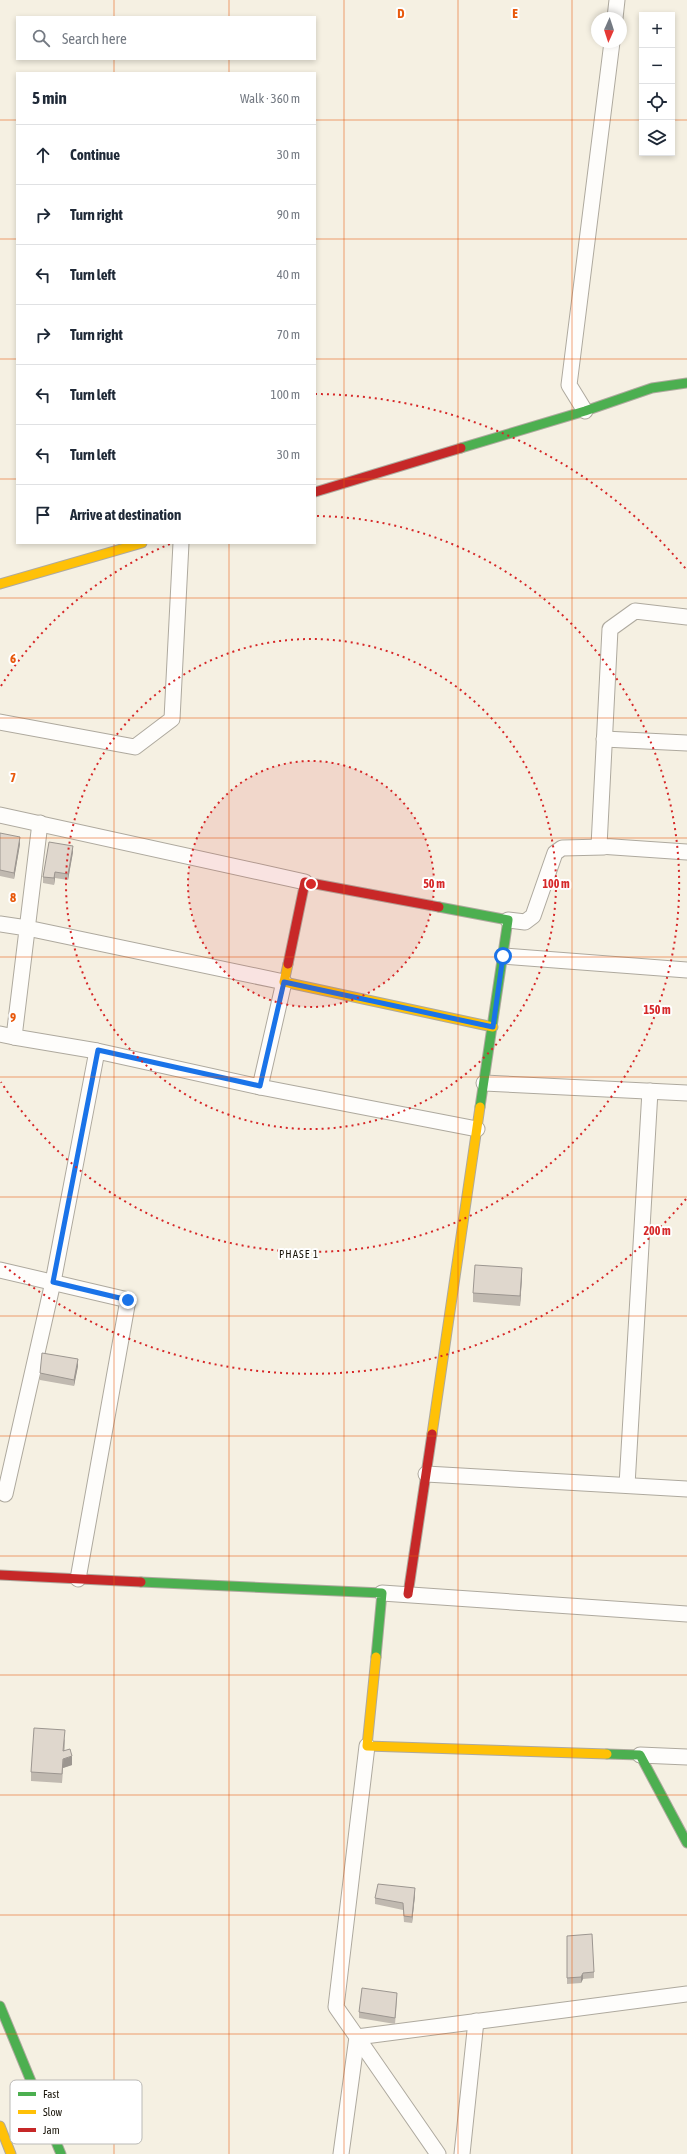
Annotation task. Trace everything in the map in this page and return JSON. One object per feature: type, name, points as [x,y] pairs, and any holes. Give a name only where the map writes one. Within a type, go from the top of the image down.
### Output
[{"type":"main road","points":[[316,492],[585,412],[652,388],[687,383]]},
{"type":"main road","points":[[0,584],[139,544]]},
{"type":"main road","points":[[408,1594],[493,1027],[508,920],[304,882],[284,982],[493,1027]]},
{"type":"main road","points":[[0,1575],[382,1593],[367,1746],[640,1755],[687,1843]]},
{"type":"main road","points":[[0,2006],[30,2080]]},
{"type":"main road","points":[[0,2126],[11,2154]]},
{"type":"main road","points":[[57,2144],[61,2154]]},
{"type":"street","points":[[616,12],[618,0]]},
{"type":"street","points":[[585,412],[569,385],[611,48]]},
{"type":"street","points":[[0,722],[135,747],[172,719],[181,544]]},
{"type":"street","points":[[604,847],[599,846],[610,629],[635,611],[687,617]]},
{"type":"street","points":[[604,739],[687,743]]},
{"type":"street","points":[[0,815],[304,882]]},
{"type":"street","points":[[40,824],[27,928],[7,1035],[98,1050],[260,1086],[477,1129]]},
{"type":"street","points":[[508,920],[525,922],[533,916],[554,853],[562,848],[604,847],[687,852]]},
{"type":"street","points":[[0,924],[27,928],[284,982],[260,1086]]},
{"type":"street","points":[[503,956],[687,970]]},
{"type":"street","points":[[5,1494],[53,1282],[98,1050]]},
{"type":"street","points":[[484,1082],[687,1093]]},
{"type":"street","points":[[627,1485],[650,1091]]},
{"type":"street","points":[[0,1270],[128,1300],[78,1579]]},
{"type":"street","points":[[426,1474],[687,1489]]},
{"type":"street","points":[[382,1593],[687,1614]]},
{"type":"street","points":[[367,1746],[336,2007],[438,2154]]},
{"type":"street","points":[[640,1755],[687,1757]]},
{"type":"street","points":[[357,2037],[687,1994]]},
{"type":"street","points":[[462,2154],[476,2021]]},
{"type":"street","points":[[341,2154],[357,2037]]},
{"type":"building","points":[[0,833],[20,837],[14,873],[0,870]]},
{"type":"building","points":[[49,842],[73,846],[68,874],[55,872],[54,878],[43,877]]},
{"type":"building","points":[[475,1265],[522,1268],[520,1296],[473,1293]]},
{"type":"building","points":[[42,1353],[78,1359],[74,1380],[40,1373]]},
{"type":"building","points":[[34,1728],[65,1730],[63,1751],[70,1749],[72,1756],[63,1759],[62,1774],[31,1772]]},
{"type":"building","points":[[378,1884],[415,1888],[412,1917],[404,1916],[403,1903],[375,1898]]},
{"type":"building","points":[[592,1934],[594,1972],[583,1973],[581,1977],[567,1978],[567,1936]]},
{"type":"building","points":[[362,1988],[397,1993],[395,2018],[359,2012]]},
{"type":"traffic: fast","points":[[461,448],[585,411],[652,388],[687,383]]},
{"type":"traffic: fast","points":[[439,907],[508,920],[480,1107]]},
{"type":"traffic: fast","points":[[141,1582],[382,1593],[376,1657]]},
{"type":"traffic: fast","points":[[607,1754],[640,1755],[687,1843]]},
{"type":"traffic: fast","points":[[0,2006],[30,2080]]},
{"type":"traffic: fast","points":[[57,2144],[61,2154]]},
{"type":"traffic: slow","points":[[0,584],[139,544]]},
{"type":"traffic: slow","points":[[288,964],[284,982],[493,1027]]},
{"type":"traffic: slow","points":[[432,1434],[480,1107]]},
{"type":"traffic: slow","points":[[376,1657],[367,1746],[607,1754]]},
{"type":"traffic: slow","points":[[0,2126],[11,2154]]},
{"type":"traffic: jam","points":[[316,492],[461,448]]},
{"type":"traffic: jam","points":[[288,964],[305,882],[439,907]]},
{"type":"traffic: jam","points":[[408,1594],[432,1434]]},
{"type":"traffic: jam","points":[[0,1575],[141,1582]]},
{"type":"district","name":"PHASE 1","points":[[299,1254]]},
{"type":"route","points":[[128,1300],[53,1282],[98,1050],[260,1086],[284,982],[493,1027],[503,956]]}]
